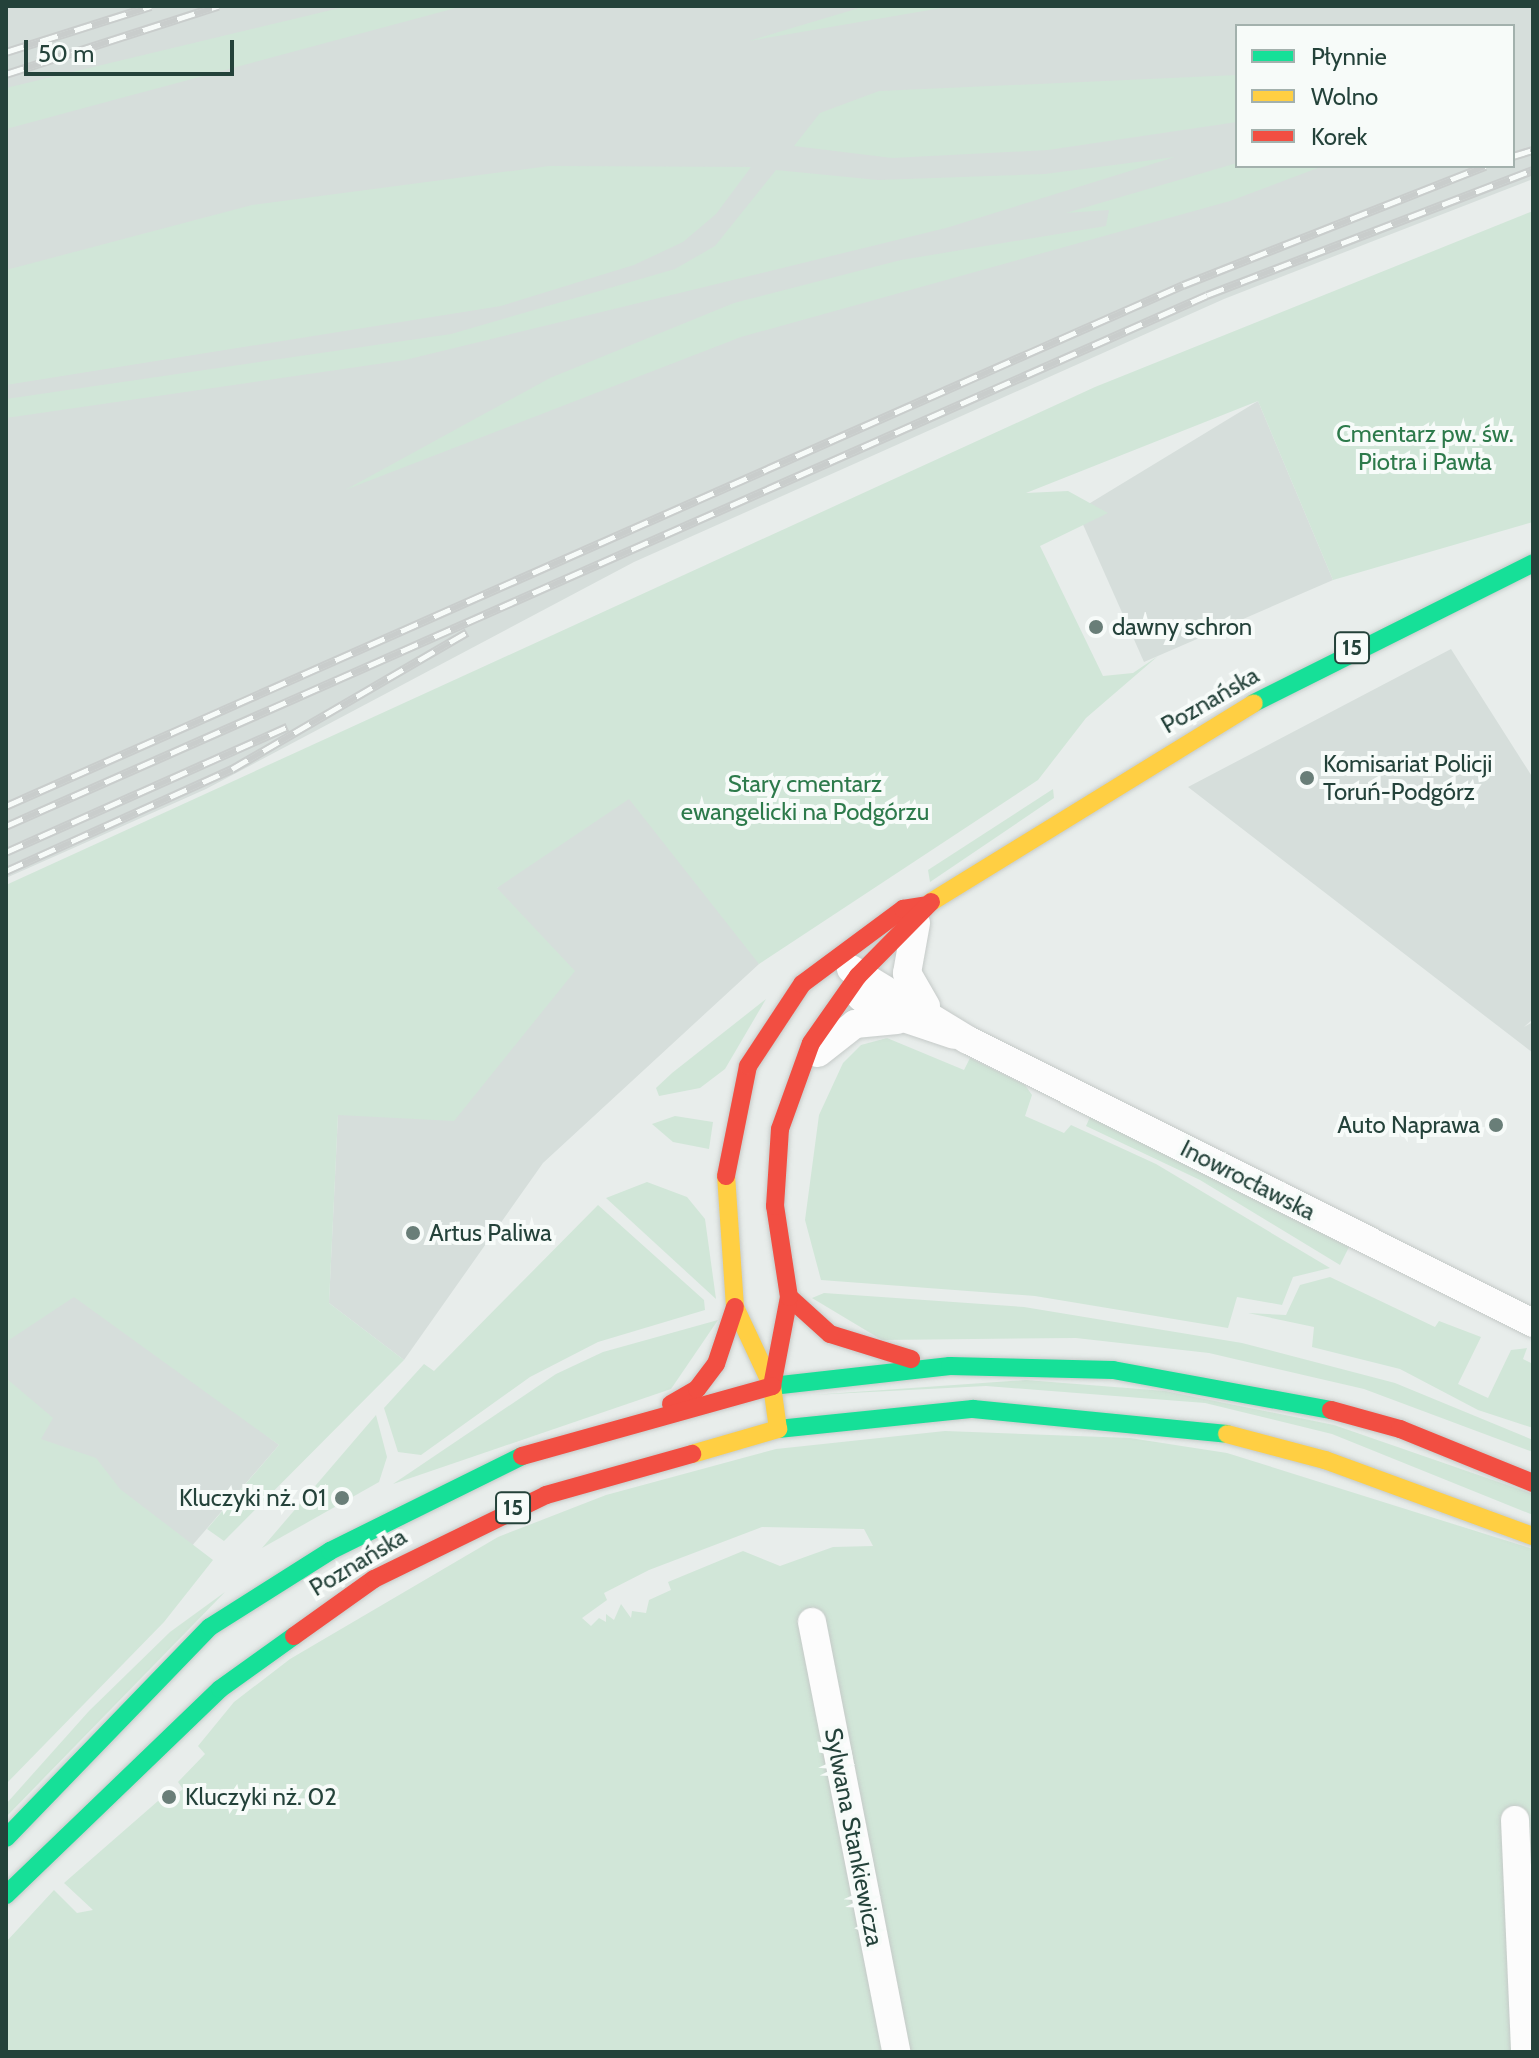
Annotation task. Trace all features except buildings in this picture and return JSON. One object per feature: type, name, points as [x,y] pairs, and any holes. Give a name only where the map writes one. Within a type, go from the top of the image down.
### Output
[{"type":"main road","name":"Poznańska","points":[[772,1386],[789,1297],[774,1176],[796,1072],[858,976],[922,913],[1236,711],[1533,563]]},
{"type":"main road","name":"Poznańska","points":[[7,1891],[220,1689],[374,1579],[546,1495],[778,1429],[772,1386],[735,1307],[724,1195],[734,1111],[772,1023],[835,954],[903,909],[922,913]]},
{"type":"main road","points":[[789,1297],[830,1334],[863,1348],[964,1365],[1113,1370],[1296,1401],[1400,1429],[1533,1483]]},
{"type":"main road","name":"Poznańska","points":[[662,1410],[697,1389],[716,1364],[735,1307]]},
{"type":"main road","points":[[772,1386],[964,1365]]},
{"type":"main road","name":"Poznańska","points":[[6,1838],[130,1702],[210,1627],[271,1586],[467,1478],[662,1410],[772,1386]]},
{"type":"main road","points":[[778,1429],[973,1409],[1194,1425],[1325,1460],[1533,1536]]},
{"type":"street","points":[[922,913],[907,973],[933,1013]]},
{"type":"street","points":[[835,954],[858,976],[876,978],[933,1013],[962,1037]]},
{"type":"street","points":[[858,976],[861,997],[903,1021],[962,1037]]},
{"type":"street","points":[[796,1072],[855,1024],[903,1021]]},
{"type":"street","name":"Inowrocławska","points":[[962,1037],[1533,1323]]},
{"type":"street","name":"Sylwana Stankiewicza","points":[[812,1622],[896,2052]]},
{"type":"street","points":[[1515,1820],[1525,2052]]},
{"type":"shaded area","points":[[6,6],[1533,6],[1533,179],[1224,299],[634,562],[206,789],[6,878]]},
{"type":"shaded area","points":[[1258,401],[1333,580],[1144,662],[1077,511]]},
{"type":"shaded area","points":[[1451,649],[1533,778],[1533,1019],[1524,1027],[1533,1022],[1533,1053],[1188,787]]},
{"type":"shaded area","points":[[650,734],[759,964],[543,1163],[404,1360],[329,1303],[338,1114],[496,889]]},
{"type":"shaded area","points":[[71,1284],[279,1445],[6,1761],[6,1286]]},
{"type":"green space","points":[[348,6],[463,6],[6,129],[6,88]]},
{"type":"green space","points":[[866,6],[953,6],[749,41]]},
{"type":"green space","points":[[1235,75],[1235,122],[1048,150],[892,158],[794,146],[820,113],[879,91]]},
{"type":"green space","points":[[1175,157],[946,228],[405,360],[6,418],[6,399],[451,334],[675,269],[715,246],[776,170],[878,180],[1045,174]]},
{"type":"green space","points":[[1235,164],[1235,168],[1318,168],[1230,201],[741,337],[345,490],[550,378],[734,303],[901,260],[1106,226],[1109,210],[1066,213]]},
{"type":"green space","points":[[549,166],[751,167],[716,214],[683,242],[634,265],[501,306],[6,385],[6,270],[252,205]]},
{"type":"green space","points":[[1533,211],[1533,522],[1333,580],[1258,401],[1026,493],[1068,491],[1108,513],[1040,546],[1103,676],[1133,673],[1158,656],[1086,718],[1038,780],[759,964],[629,799],[497,888],[575,971],[454,1121],[338,1115],[329,1303],[404,1360],[224,1541],[207,1529],[279,1445],[74,1297],[6,1342],[6,885],[1095,387]]},
{"type":"green space","points":[[1053,789],[1054,798],[930,882],[928,870]]},
{"type":"green space","points":[[766,999],[725,1069],[700,1088],[659,1096],[656,1088],[672,1073]]},
{"type":"green space","points":[[887,1038],[964,1070],[970,1058],[1025,1085],[1032,1095],[1025,1116],[1064,1133],[1071,1125],[1156,1164],[1330,1268],[1293,1277],[1282,1305],[1237,1297],[1228,1328],[1035,1296],[821,1280],[805,1220],[819,1115],[843,1063],[861,1045]]},
{"type":"green space","points":[[675,1116],[713,1122],[709,1149],[673,1142],[652,1124]]},
{"type":"green space","points":[[1090,1117],[1349,1247],[1340,1265],[1200,1180],[1086,1126]]},
{"type":"green space","points":[[647,1182],[687,1197],[705,1219],[716,1299],[606,1198]]},
{"type":"green space","points":[[598,1205],[704,1300],[705,1310],[598,1342],[530,1377],[421,1455],[398,1452],[384,1408],[424,1364],[434,1371]]},
{"type":"green space","points":[[1330,1277],[1435,1327],[1439,1321],[1481,1337],[1458,1384],[1488,1398],[1511,1350],[1527,1348],[1523,1359],[1533,1364],[1533,1428],[1478,1410],[1400,1369],[1312,1347],[1314,1327],[1248,1313],[1286,1315],[1300,1285]]},
{"type":"green space","points":[[824,1293],[1024,1307],[1242,1343],[1395,1383],[1533,1440],[1533,1452],[1364,1389],[1209,1353],[1076,1338],[882,1340],[812,1298]]},
{"type":"green space","points":[[718,1320],[671,1389],[393,1484],[556,1374],[603,1352]]},
{"type":"green space","points":[[6,1378],[53,1418],[41,1439],[96,1458],[120,1489],[213,1560],[164,1622],[6,1784]]},
{"type":"green space","points":[[1026,1380],[1165,1391],[1334,1425],[1533,1494],[1533,1515],[1332,1434],[1205,1403],[986,1386],[812,1395]]},
{"type":"green space","points":[[376,1415],[387,1457],[379,1482],[262,1548]]},
{"type":"green space","points":[[945,1431],[1130,1438],[1227,1453],[1533,1549],[1533,2052],[6,2052],[6,1942],[54,1890],[77,1913],[93,1910],[64,1883],[158,1801],[164,1804],[183,1789],[178,1782],[205,1754],[198,1746],[234,1702],[290,1659],[498,1537],[606,1495],[776,1449]],"holes":[[[762,1527],[864,1529],[873,1546],[833,1547],[780,1566],[743,1551],[668,1582],[671,1590],[649,1600],[646,1613],[632,1611],[631,1618],[621,1604],[614,1620],[606,1614],[606,1622],[599,1618],[591,1626],[582,1618],[607,1600],[604,1593],[649,1570]]]},
{"type":"green space","points":[[225,1592],[6,1817],[6,1804],[89,1711],[170,1632]]},
{"type":"railway","points":[[6,52],[151,6]]},
{"type":"railway","points":[[6,74],[218,6]]},
{"type":"railway","points":[[1515,155],[1533,150]]},
{"type":"railway","points":[[6,806],[1183,285],[1480,168]]},
{"type":"railway","points":[[6,826],[1207,295],[1533,170]]},
{"type":"railway","points":[[6,871],[232,769],[467,632]]},
{"type":"railway","points":[[6,852],[287,727]]},
{"type":"traffic: fast","points":[[1254,703],[1533,563]]},
{"type":"traffic: fast","points":[[772,1386],[950,1366],[1113,1370],[1331,1410]]},
{"type":"traffic: fast","points":[[778,1429],[973,1409],[1227,1434]]},
{"type":"traffic: fast","points":[[6,1838],[210,1627],[330,1551],[522,1456]]},
{"type":"traffic: fast","points":[[6,1895],[220,1689],[294,1636]]},
{"type":"traffic: slow","points":[[931,902],[1254,703]]},
{"type":"traffic: slow","points":[[692,1454],[778,1429],[772,1386],[735,1307],[726,1176]]},
{"type":"traffic: slow","points":[[1227,1434],[1325,1460],[1533,1536]]},
{"type":"traffic: jam","points":[[772,1386],[789,1297],[775,1206],[780,1129],[811,1043],[858,976],[931,902]]},
{"type":"traffic: jam","points":[[726,1176],[748,1066],[802,984],[903,909],[927,905]]},
{"type":"traffic: jam","points":[[789,1297],[830,1334],[911,1359]]},
{"type":"traffic: jam","points":[[671,1404],[697,1389],[716,1364],[735,1307]]},
{"type":"traffic: jam","points":[[522,1456],[772,1386]]},
{"type":"traffic: jam","points":[[1331,1410],[1400,1429],[1533,1483]]},
{"type":"traffic: jam","points":[[294,1636],[374,1579],[546,1495],[692,1454]]},
{"type":"place","name":"dawny schron","points":[[1096,627]]},
{"type":"place","name":"Komisariat Policji Toruń-Podgórz","points":[[1307,778]]},
{"type":"place","name":"Auto Naprawa","points":[[1496,1125]]},
{"type":"place","name":"Artus Paliwa","points":[[413,1233]]},
{"type":"place","name":"Kluczyki nż. 01","points":[[342,1498]]},
{"type":"place","name":"Kluczyki nż. 02","points":[[169,1797]]},
{"type":"park label","name":"Cmentarz pw. św. Piotra i Pawła","points":[[1425,448]]},
{"type":"park label","name":"Stary cmentarz ewangelicki na Podgórzu","points":[[805,798]]}]
